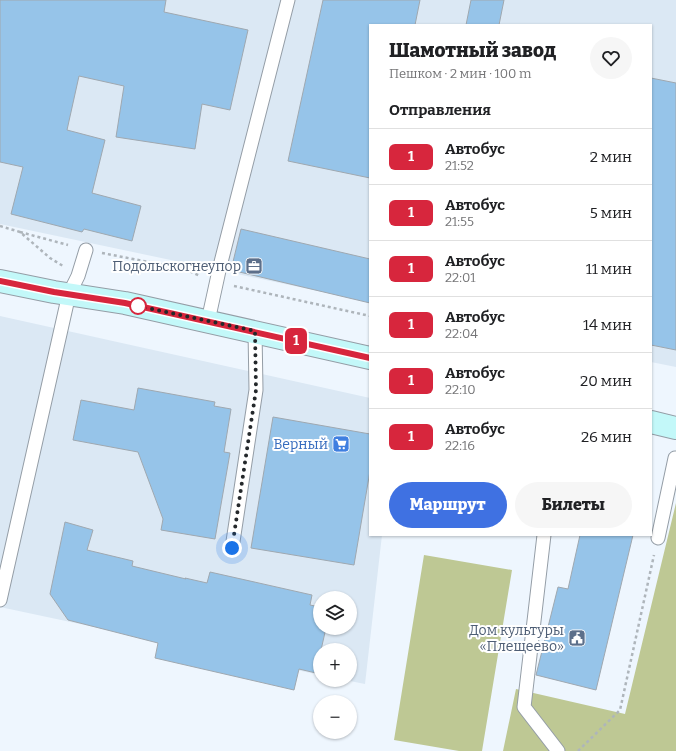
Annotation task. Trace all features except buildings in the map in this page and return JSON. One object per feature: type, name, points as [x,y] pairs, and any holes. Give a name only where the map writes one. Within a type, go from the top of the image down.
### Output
[{"type":"street","points":[[0,281],[54,292],[74,285],[125,303],[369,358]]},
{"type":"street","points":[[652,422],[676,428]]},
{"type":"lane","points":[[208,321],[288,0]]},
{"type":"lane","points":[[0,600],[74,285],[86,250]]},
{"type":"lane","points":[[232,548],[256,390],[255,331]]},
{"type":"lane","points":[[658,538],[675,458]]},
{"type":"lane","points":[[544,536],[524,707],[558,751]]},
{"type":"path","points":[[0,226],[86,250],[185,269],[217,282],[369,316]]},
{"type":"path","points":[[20,232],[50,258],[74,285]]},
{"type":"path","points":[[578,751],[620,710],[658,538]]},
{"type":"shaded area","points":[[0,0],[676,0],[676,367],[652,362],[652,24],[369,24],[369,302],[0,224]]},
{"type":"shaded area","points":[[0,316],[369,398],[369,536],[382,536],[365,684],[357,682],[357,643],[313,643],[313,674],[0,607]]},
{"type":"green space","points":[[676,503],[676,751],[503,751],[516,689],[625,714]]},
{"type":"green space","points":[[424,555],[512,570],[482,751],[459,751],[394,740]]},
{"type":"bus line","name":"1","points":[[0,281],[54,292],[125,303],[369,358]]},
{"type":"place","name":"Подольскогнеупор","points":[[254,266]]},
{"type":"place","name":"Верный","points":[[341,444]]},
{"type":"place","name":"Дом культуры «Плещеево»","points":[[577,638]]},
{"type":"route","points":[[138,306],[255,331],[256,390],[232,548]]}]
